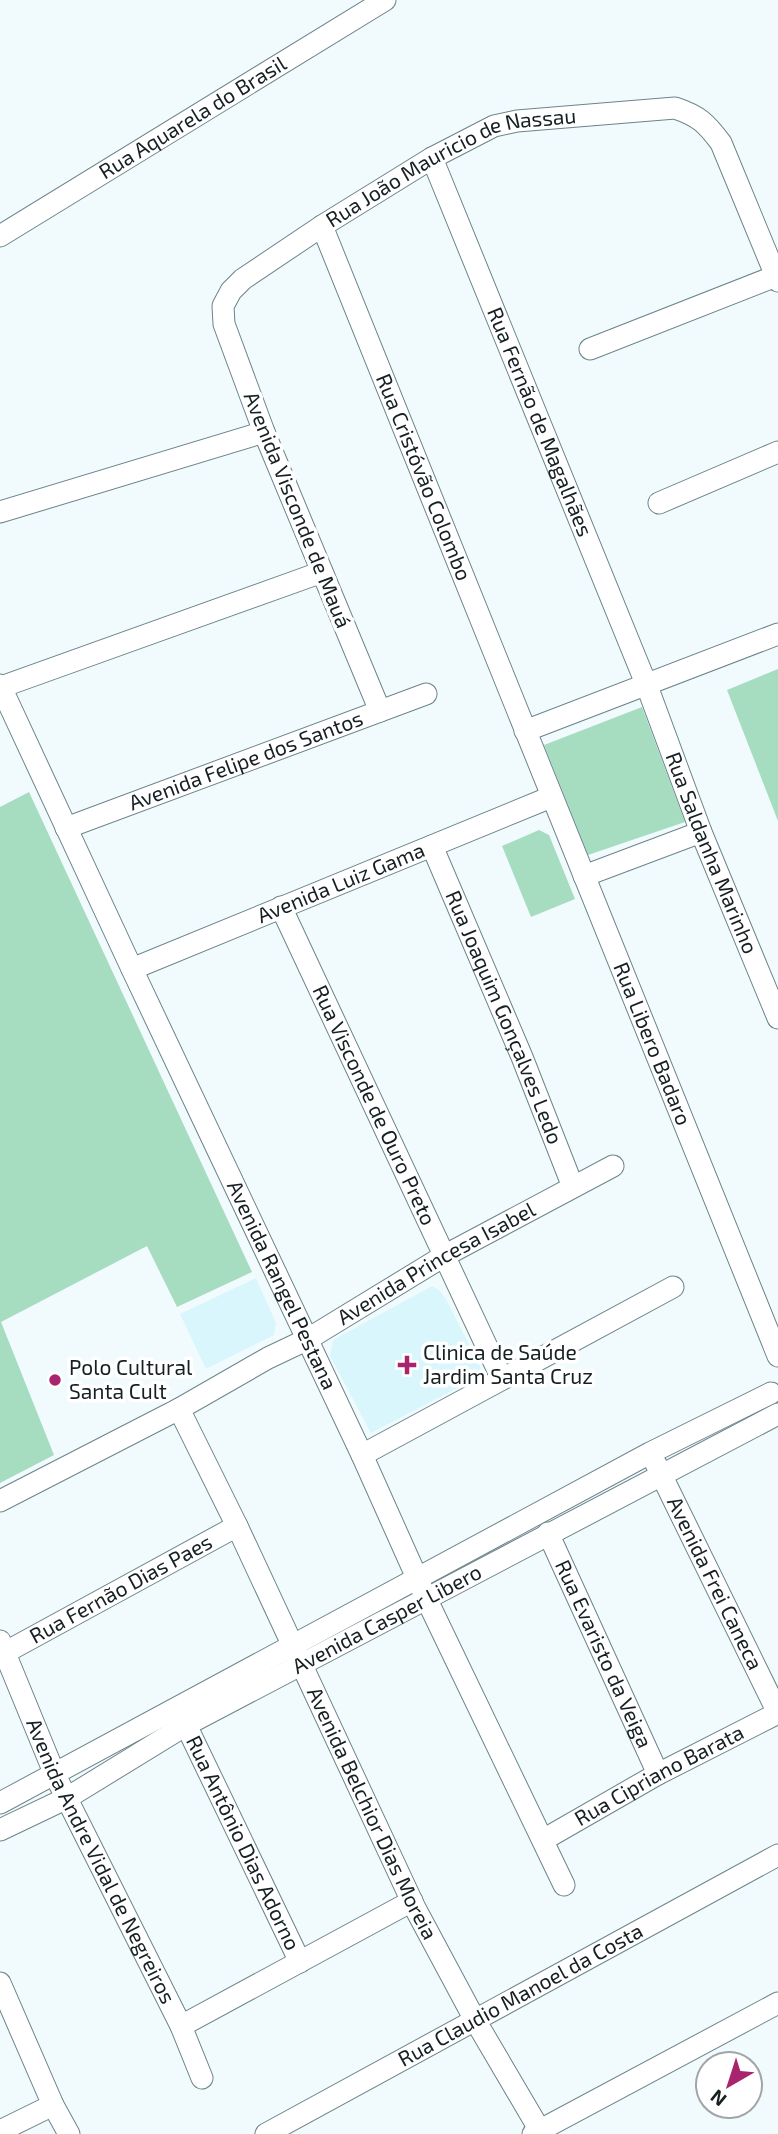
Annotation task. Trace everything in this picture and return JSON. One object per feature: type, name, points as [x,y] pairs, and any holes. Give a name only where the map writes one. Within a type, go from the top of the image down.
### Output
[{"type":"street","name":"Rua Aquarela do Brasil","points":[[0,236],[385,0]]},
{"type":"street","name":"Rua João Mauricio de Nassau","points":[[223,306],[231,291],[243,279],[432,158],[494,126],[517,121],[675,108],[692,114],[707,124],[721,142],[777,279]]},
{"type":"street","name":"Rua Fernão de Magalhães","points":[[432,158],[647,686]]},
{"type":"street","name":"Rua Cristóvão Colombo","points":[[323,226],[525,731]]},
{"type":"street","points":[[590,349],[777,279]]},
{"type":"street","name":"Avenida Visconde de Mauá","points":[[223,306],[224,324],[264,432],[380,711]]},
{"type":"street","points":[[0,512],[264,432]]},
{"type":"street","points":[[660,503],[778,452]]},
{"type":"street","points":[[0,686],[322,572]]},
{"type":"street","points":[[525,731],[778,634]]},
{"type":"street","name":"Avenida Rangel Pestana","points":[[0,686],[308,1339],[422,1589],[565,1885]]},
{"type":"street","name":"Rua Saldanha Marinho","points":[[647,686],[701,832],[778,1018]]},
{"type":"street","name":"Avenida Felipe dos Santos","points":[[66,828],[426,694]]},
{"type":"street","name":"Rua Libero Badaro","points":[[525,731],[778,1356]]},
{"type":"street","name":"Avenida Luiz Gama","points":[[132,969],[551,797]]},
{"type":"street","points":[[584,876],[701,832]]},
{"type":"street","name":"Rua Joaquim Gonçalves Ledo","points":[[432,846],[522,1057],[573,1187]]},
{"type":"street","name":"Rua Visconde de Ouro Preto","points":[[281,907],[502,1379]]},
{"type":"street","name":"Avenida Princesa Isabel","points":[[0,1501],[308,1339],[444,1256],[613,1166]]},
{"type":"street","points":[[362,1455],[673,1287]]},
{"type":"street","name":"Avenida Casper Libero","points":[[0,1803],[297,1655],[422,1589],[650,1453],[776,1391]]},
{"type":"street","name":"Avenida Belchior Dias Moreia","points":[[179,1409],[237,1526],[412,1901],[538,2133]]},
{"type":"street","name":"Avenida Casper Libero","points":[[422,1589],[548,1533],[778,1414]]},
{"type":"street","name":"Avenida Frei Caneca","points":[[650,1453],[778,1713]]},
{"type":"street","name":"Rua Fernão Dias Paes","points":[[3,1647],[237,1526]]},
{"type":"street","name":"Rua Evaristo da Veiga","points":[[548,1533],[658,1774]]},
{"type":"street","name":"Avenida Andre Vidal de Negreiros","points":[[3,1647],[55,1775],[181,2025],[202,2078]]},
{"type":"street","name":"Avenida Casper Libero","points":[[0,1830],[67,1798],[297,1655]]},
{"type":"street","name":"Rua Cipriano Barata","points":[[543,1840],[658,1774],[778,1713]]},
{"type":"street","name":"Rua Antônio Dias Adorno","points":[[186,1725],[300,1962]]},
{"type":"street","name":"Rua Claudio Manoel da Costa","points":[[266,2134],[778,1855]]},
{"type":"street","points":[[181,2025],[412,1901]]},
{"type":"street","points":[[0,1983],[53,2105],[69,2134]]},
{"type":"street","points":[[538,2133],[778,2003]]},
{"type":"street","points":[[0,2132],[53,2105]]},
{"type":"shaded area","points":[[256,1278],[276,1323],[274,1335],[206,1369],[180,1314]]},
{"type":"shaded area","name":"Clinica de Saúde Jardim Santa Cruz","points":[[432,1286],[446,1299],[484,1374],[371,1433],[330,1356],[333,1340]]},
{"type":"green space","points":[[778,669],[778,821],[727,690]]},
{"type":"green space","points":[[642,707],[685,822],[588,855],[544,745]]},
{"type":"green space","points":[[29,792],[252,1272],[177,1307],[147,1246],[1,1322],[54,1455],[0,1483],[0,807]]},
{"type":"green space","points":[[539,830],[549,835],[575,899],[531,917],[502,846]]},
{"type":"place","name":"Clinica de Saúde Jardim Santa Cruz","points":[[407,1365]]},
{"type":"place","name":"Polo Cultural Santa Cult","points":[[55,1380]]}]
